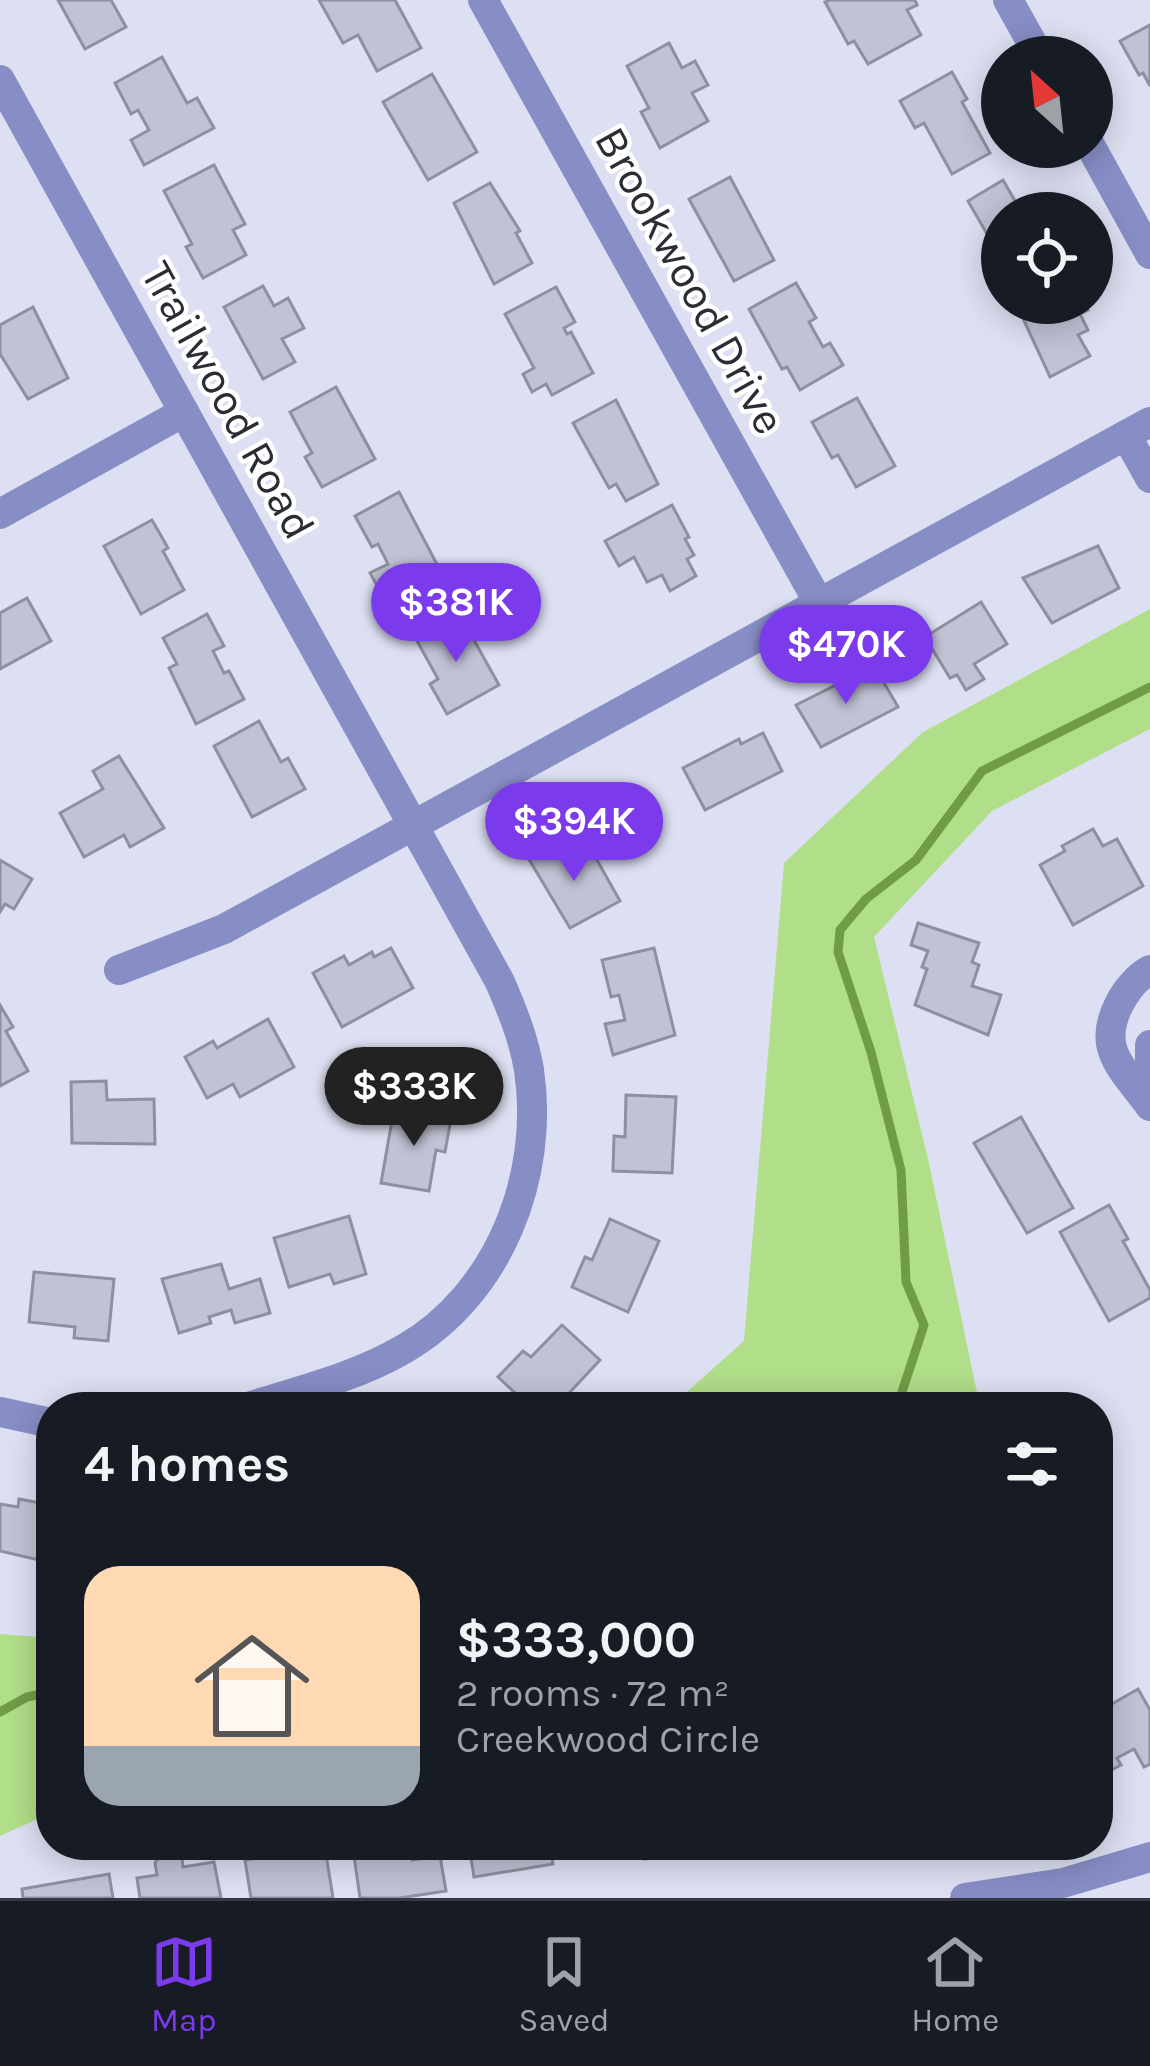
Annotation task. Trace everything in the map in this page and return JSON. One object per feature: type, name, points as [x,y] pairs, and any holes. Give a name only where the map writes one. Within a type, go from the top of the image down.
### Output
[{"type":"street","name":"Brookwood Drive","points":[[483,0],[820,605]]},
{"type":"street","points":[[1008,0],[1028,36]]},
{"type":"street","name":"Trailwood Road","points":[[0,80],[500,982],[529,1068],[533,1118],[524,1184],[497,1252],[468,1294],[408,1347],[364,1371],[296,1392]]},
{"type":"street","points":[[1103,168],[1150,254]]},
{"type":"street","points":[[0,514],[184,412]]},
{"type":"street","points":[[119,970],[224,929],[1138,429],[1150,478]]},
{"type":"street","points":[[1150,970],[1126,988],[1111,1049],[1150,1103]]},
{"type":"street","points":[[1150,1045],[1150,1103]]},
{"type":"street","points":[[0,1412],[36,1420]]},
{"type":"street","points":[[965,1898],[1064,1890],[1150,1857]]},
{"type":"green space","points":[[1150,609],[1150,729],[992,811],[874,937],[928,1159],[977,1392],[687,1392],[744,1341],[784,863],[923,732]]},
{"type":"green space","points":[[0,1634],[36,1637],[36,1820],[0,1836]]},
{"type":"building","points":[[58,0],[111,0],[126,27],[85,49]]},
{"type":"building","points":[[319,0],[395,0],[421,48],[377,71],[358,35],[343,43]]},
{"type":"building","points":[[915,0],[917,5],[907,10],[921,35],[868,64],[854,41],[848,44],[825,2]]},
{"type":"building","points":[[1150,25],[1150,86],[1120,41]]},
{"type":"building","points":[[669,43],[682,68],[695,61],[708,85],[692,93],[708,121],[660,148],[641,112],[649,108],[627,66]]},
{"type":"building","points":[[162,57],[187,103],[197,98],[214,128],[144,165],[131,140],[149,130],[138,110],[131,114],[115,83]]},
{"type":"building","points":[[952,72],[981,137],[981,158],[952,174],[924,123],[915,128],[900,101]]},
{"type":"building","points":[[432,74],[477,152],[428,180],[383,102]]},
{"type":"building","points":[[214,165],[245,224],[233,230],[246,255],[203,278],[186,247],[192,244],[164,191]]},
{"type":"building","points":[[730,177],[774,260],[734,281],[689,199]]},
{"type":"building","points":[[1003,180],[1010,192],[983,192]]},
{"type":"building","points":[[490,183],[520,231],[516,233],[532,263],[494,284],[454,203]]},
{"type":"building","points":[[981,193],[981,224],[968,201]]},
{"type":"building","points":[[796,283],[816,318],[809,322],[823,347],[830,343],[843,365],[800,390],[787,367],[782,369],[749,309]]},
{"type":"building","points":[[263,286],[274,306],[288,298],[304,328],[282,339],[295,362],[263,379],[224,307]]},
{"type":"building","points":[[556,287],[575,322],[564,328],[567,334],[571,332],[593,373],[552,395],[546,384],[532,392],[523,374],[534,368],[505,314]]},
{"type":"building","points":[[33,307],[68,378],[28,399],[0,354],[0,325]]},
{"type":"building","points":[[1026,324],[1085,324],[1088,330],[1078,335],[1090,356],[1050,377]]},
{"type":"building","points":[[336,387],[375,459],[322,487],[305,457],[312,453],[290,412]]},
{"type":"building","points":[[857,398],[895,466],[856,487],[838,455],[832,458],[812,422]]},
{"type":"building","points":[[616,400],[658,484],[626,501],[616,484],[609,488],[573,423]]},
{"type":"building","points":[[399,492],[440,570],[385,600],[370,573],[388,564],[355,516]]},
{"type":"building","points":[[672,505],[689,537],[685,539],[694,555],[687,559],[696,576],[670,591],[662,575],[647,582],[634,557],[619,566],[605,541]]},
{"type":"building","points":[[152,520],[184,590],[141,614],[104,546]]},
{"type":"building","points":[[1098,546],[1119,588],[1052,623],[1023,578]]},
{"type":"building","points":[[27,598],[51,641],[0,669],[0,613]]},
{"type":"building","points":[[981,602],[1007,644],[974,664],[984,679],[966,690],[957,675],[950,678],[925,637]]},
{"type":"building","points":[[207,614],[224,646],[213,651],[244,699],[196,724],[169,668],[177,664],[163,638]]},
{"type":"building","points":[[460,615],[499,685],[447,714],[430,684],[438,679],[416,639]]},
{"type":"building","points":[[862,672],[868,681],[879,674],[898,707],[821,747],[796,705]]},
{"type":"building","points":[[259,721],[281,762],[288,758],[305,789],[252,817],[214,746]]},
{"type":"building","points":[[763,733],[782,771],[705,810],[683,768],[739,739],[741,744]]},
{"type":"building","points":[[119,756],[164,828],[130,847],[124,835],[84,857],[60,813],[103,789],[93,771]]},
{"type":"building","points":[[1093,829],[1103,846],[1117,839],[1143,886],[1073,925],[1040,865]]},
{"type":"building","points":[[557,840],[571,866],[593,853],[620,901],[570,928],[527,856]]},
{"type":"building","points":[[0,860],[32,879],[14,909],[5,904],[0,912]]},
{"type":"building","points":[[918,923],[979,943],[972,962],[979,965],[972,986],[1001,995],[988,1035],[915,1005],[928,951],[911,945]]},
{"type":"building","points":[[391,948],[413,988],[342,1027],[313,973],[344,956],[349,965]]},
{"type":"building","points":[[654,948],[675,1035],[613,1055],[605,1024],[625,1020],[619,995],[611,997],[602,960]]},
{"type":"building","points":[[0,1005],[13,1027],[6,1031],[28,1071],[0,1086]]},
{"type":"building","points":[[268,1019],[294,1067],[240,1097],[233,1084],[207,1098],[185,1057],[213,1041],[217,1048]]},
{"type":"building","points":[[106,1081],[107,1100],[154,1099],[155,1144],[72,1143],[71,1082]]},
{"type":"building","points":[[626,1095],[676,1097],[672,1173],[613,1171],[614,1136],[625,1137]]},
{"type":"building","points":[[394,1109],[451,1119],[445,1152],[436,1150],[429,1191],[381,1183]]},
{"type":"building","points":[[1021,1117],[1073,1208],[1027,1233],[974,1143]]},
{"type":"building","points":[[1109,1205],[1128,1239],[1123,1241],[1150,1298],[1109,1321],[1060,1232]]},
{"type":"building","points":[[349,1216],[366,1274],[334,1284],[330,1274],[289,1287],[274,1238]]},
{"type":"building","points":[[610,1219],[659,1241],[628,1312],[572,1287],[585,1257],[592,1260]]},
{"type":"building","points":[[221,1264],[229,1289],[260,1279],[270,1313],[235,1323],[231,1310],[209,1317],[211,1323],[179,1333],[162,1279]]},
{"type":"building","points":[[34,1272],[114,1279],[108,1341],[74,1338],[75,1327],[29,1322]]},
{"type":"building","points":[[562,1325],[600,1360],[570,1392],[514,1392],[498,1377],[523,1351],[531,1357]]},
{"type":"building","points":[[19,1499],[36,1502],[36,1559],[0,1551],[0,1504],[18,1507]]},
{"type":"building","points":[[1138,1689],[1150,1710],[1150,1764],[1144,1767],[1134,1749],[1117,1758],[1121,1765],[1113,1769],[1113,1703]]},
{"type":"building","points":[[182,1860],[183,1867],[214,1862],[221,1898],[140,1898],[137,1878],[157,1875],[155,1863]]},
{"type":"building","points":[[245,1860],[327,1860],[333,1898],[251,1898]]},
{"type":"building","points":[[355,1860],[441,1860],[446,1891],[360,1898]]},
{"type":"building","points":[[471,1860],[552,1860],[553,1864],[474,1877]]},
{"type":"building","points":[[109,1874],[113,1898],[23,1898],[22,1889]]},
{"type":"waterway","points":[[902,1392],[924,1325],[906,1282],[901,1170],[871,1052],[838,952],[840,930],[866,899],[916,860],[982,771],[1150,687]]},
{"type":"waterway","points":[[0,1712],[36,1695]]}]
